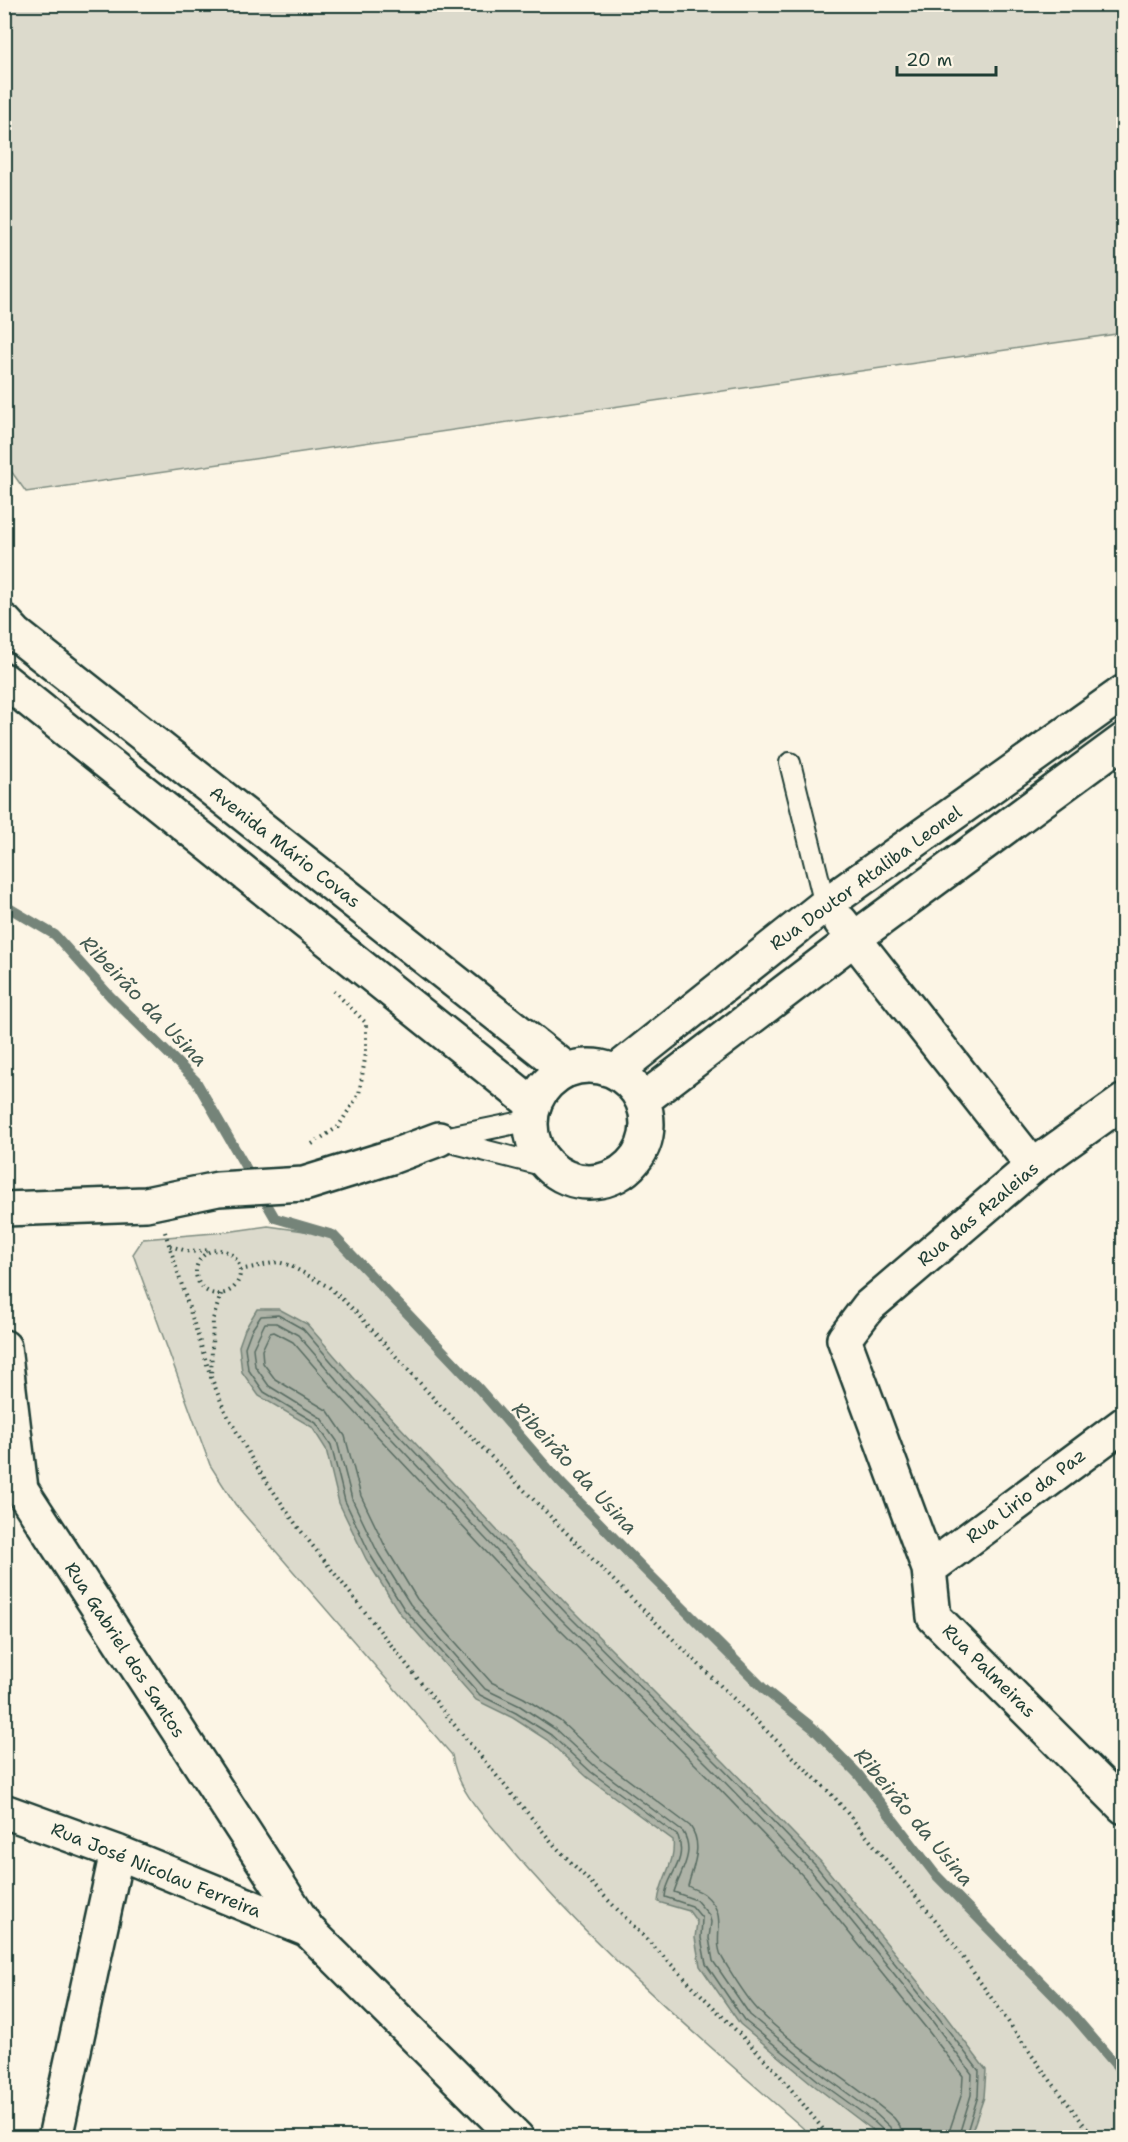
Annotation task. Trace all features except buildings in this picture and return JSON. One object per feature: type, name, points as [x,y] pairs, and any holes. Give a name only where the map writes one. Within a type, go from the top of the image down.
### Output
[{"type":"street","name":"Avenida Mário Covas","points":[[4,621],[26,642],[567,1070]]},
{"type":"street","points":[[4,680],[533,1112]]},
{"type":"street","name":"Rua Doutor Ataliba Leonel","points":[[615,1072],[825,905],[1124,692]]},
{"type":"street","points":[[642,1100],[855,938],[1124,740]]},
{"type":"street","points":[[825,905],[855,938],[1033,1166]]},
{"type":"street","points":[[599,1066],[615,1072],[629,1081],[642,1100],[647,1129],[642,1147],[632,1162],[618,1174],[601,1180],[583,1181],[565,1177],[550,1167],[538,1152],[532,1135],[533,1112],[542,1091],[553,1078],[567,1070],[599,1066]]},
{"type":"street","name":"Rua das Azaleias","points":[[844,1339],[869,1306],[1033,1166],[1124,1101]]},
{"type":"street","points":[[4,1209],[146,1204],[218,1189],[304,1184],[391,1157],[439,1139]]},
{"type":"street","name":"Rua Palmeiras","points":[[844,1339],[930,1569],[934,1617],[1113,1775],[1124,1807]]},
{"type":"street","name":"Rua Gabriel dos Santos","points":[[4,1347],[13,1486],[308,1930]]},
{"type":"street","name":"Rua Lirio da Paz","points":[[930,1569],[1124,1424]]},
{"type":"street","name":"Rua José Nicolau Ferreira","points":[[9,1816],[117,1852],[308,1930]]},
{"type":"street","points":[[55,2138],[117,1852]]},
{"type":"street","points":[[308,1930],[517,2138]]},
{"type":"lane","points":[[790,763],[825,905]]},
{"type":"lane","points":[[439,1139],[533,1112]]},
{"type":"lane","points":[[439,1139],[550,1167]]},
{"type":"path","points":[[311,1145],[338,1127],[358,1094],[366,1053],[366,1023],[330,987]]},
{"type":"path","points":[[138,1203],[157,1217],[169,1245],[211,1377],[224,1409],[254,1463],[297,1526],[459,1731],[555,1846],[778,2073],[831,2138]]},
{"type":"path","points":[[169,1245],[190,1252],[216,1249],[230,1253],[236,1258],[240,1270],[238,1280],[235,1286],[221,1294],[207,1292],[197,1282],[195,1275],[198,1261],[209,1251],[216,1249]]},
{"type":"path","points":[[240,1270],[278,1262],[290,1265],[336,1294],[357,1313],[436,1401],[835,1798],[942,1928],[1038,2064],[1094,2138]]},
{"type":"path","points":[[211,1377],[213,1319],[221,1294]]},
{"type":"shaded area","points":[[4,5],[1123,5],[1123,333],[26,492],[6,464]]},
{"type":"shaded area","points":[[268,1226],[333,1235],[480,1390],[559,1481],[643,1568],[765,1690],[813,1728],[858,1774],[935,1874],[1073,2015],[1123,2071],[1123,2137],[813,2137],[693,2032],[577,1922],[473,1802],[459,1780],[452,1755],[235,1504],[210,1465],[133,1254],[143,1239]]},
{"type":"water","points":[[257,1309],[279,1309],[307,1324],[353,1377],[570,1608],[821,1862],[944,2014],[986,2070],[984,2097],[970,2137],[882,2137],[816,2087],[740,2024],[700,1966],[695,1938],[697,1922],[689,1911],[658,1902],[672,1857],[673,1840],[587,1777],[547,1740],[513,1718],[476,1700],[399,1612],[366,1559],[339,1503],[326,1449],[312,1427],[259,1396],[242,1372],[239,1346],[245,1329]]},
{"type":"waterway","name":"Ribeirão da Usina","points":[[4,905],[55,935],[110,996],[196,1081],[275,1218],[333,1235],[480,1390],[559,1481],[643,1568],[765,1690],[813,1728],[858,1774],[935,1874],[1073,2015],[1115,2064],[1124,2071]]}]
